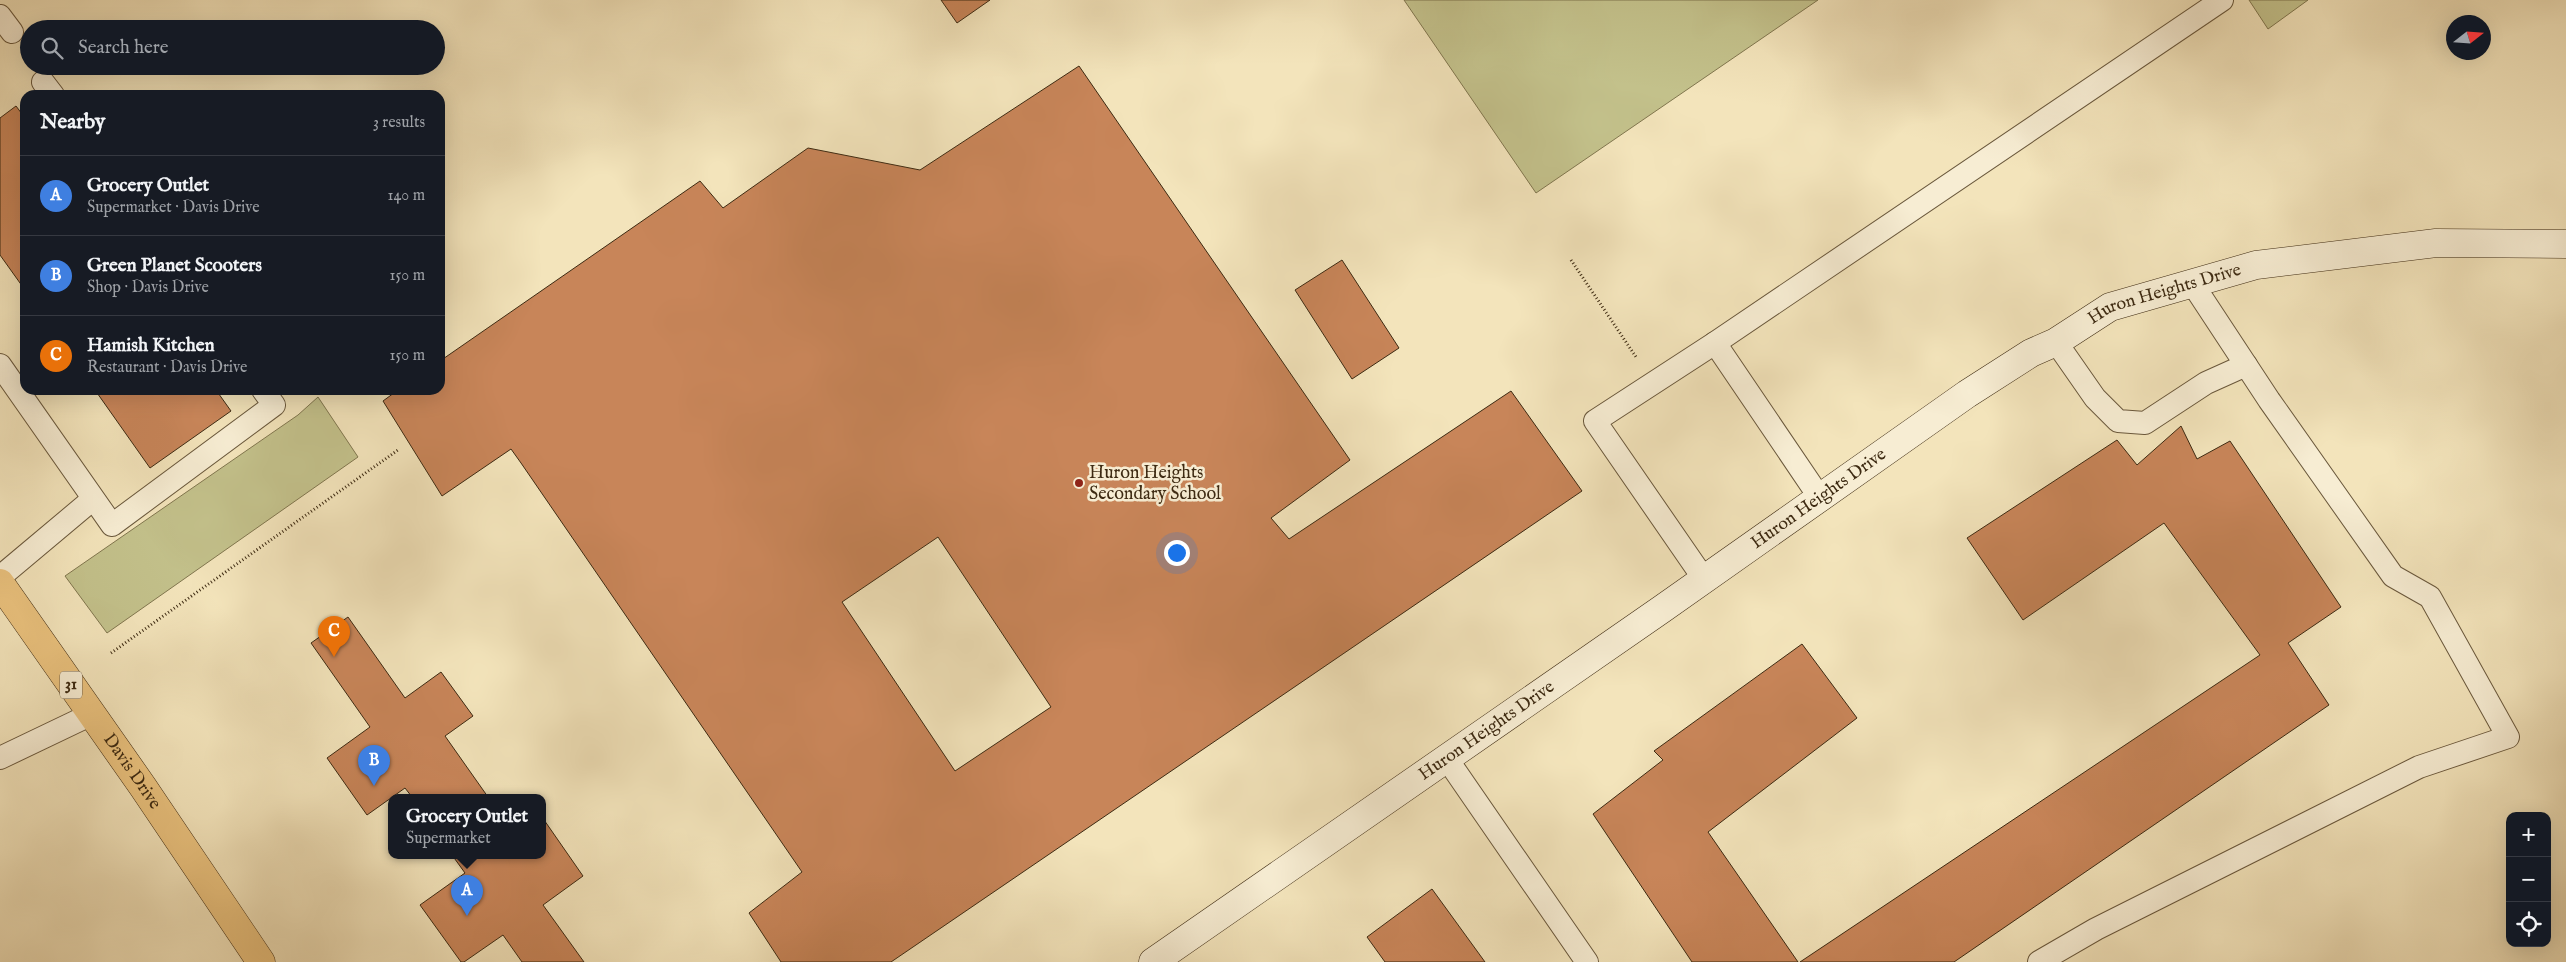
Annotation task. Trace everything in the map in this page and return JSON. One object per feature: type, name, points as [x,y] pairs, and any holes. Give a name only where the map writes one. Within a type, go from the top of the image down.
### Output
[{"type":"main road","name":"Davis Drive","points":[[0,583],[261,962]]},
{"type":"street","name":"Huron Heights Drive","points":[[1153,962],[1447,759],[1967,394],[2031,353],[2056,342],[2110,307],[2256,265],[2436,243],[2566,244]]},
{"type":"lane","points":[[1704,579],[1595,421],[1715,344],[2222,0]]},
{"type":"lane","points":[[2039,962],[2105,925],[2419,767],[2508,737],[2430,597],[2393,576],[2192,284]]},
{"type":"lane","points":[[2056,342],[2095,398],[2118,421],[2145,423],[2206,382],[2246,365]]},
{"type":"lane","points":[[1715,344],[1820,498]]},
{"type":"lane","points":[[0,365],[20,394]]},
{"type":"lane","points":[[21,395],[112,525],[274,405],[267,395]]},
{"type":"lane","points":[[0,577],[93,498]]},
{"type":"lane","points":[[0,758],[92,714]]},
{"type":"lane","points":[[1447,759],[1587,962]]},
{"type":"path","points":[[1571,260],[1620,332]]},
{"type":"path","points":[[111,654],[398,450]]},
{"type":"shaded area","points":[[1404,0],[1818,0],[1536,193]]},
{"type":"shaded area","points":[[2249,0],[2308,0],[2268,29]]},
{"type":"shaded area","points":[[318,397],[358,457],[107,633],[65,576],[298,415]]},
{"type":"building","points":[[941,0],[990,0],[957,23]]},
{"type":"building","points":[[1079,66],[1350,460],[1271,518],[1289,539],[1511,391],[1582,491],[891,962],[781,962],[749,913],[802,872],[521,463],[511,449],[442,496],[383,401],[391,395],[445,395],[445,358],[700,181],[723,208],[808,148],[920,170]],"holes":[[[938,537],[1051,707],[955,771],[842,602]]]},
{"type":"building","points":[[16,106],[20,111],[20,283],[0,255],[0,118]]},
{"type":"building","points":[[1342,260],[1399,348],[1352,379],[1295,290]]},
{"type":"building","points":[[99,395],[220,395],[231,411],[150,468]]},
{"type":"building","points":[[2181,426],[2197,459],[2230,441],[2341,607],[2288,643],[2329,705],[1954,962],[1800,962],[2260,655],[2164,523],[2023,620],[1967,538],[2117,440],[2137,465]]},
{"type":"building","points":[[348,617],[405,698],[441,672],[473,716],[445,736],[486,794],[410,794],[405,788],[397,794],[388,794],[388,800],[367,815],[327,758],[370,727],[311,643]]},
{"type":"building","points":[[1802,644],[1857,718],[1708,832],[1798,962],[1692,962],[1593,814],[1663,760],[1654,751]]},
{"type":"building","points":[[546,823],[583,876],[543,905],[584,962],[522,962],[503,935],[464,962],[461,962],[420,905],[465,873],[455,859],[546,859]]},
{"type":"building","points":[[1432,889],[1485,962],[1385,962],[1367,937]]},
{"type":"place","name":"Huron Heights Secondary School","points":[[1079,483]]},
{"type":"place","name":"Hamish Kitchen","points":[[334,657]]},
{"type":"place","name":"Green Planet Scooters","points":[[374,786]]},
{"type":"place","name":"Grocery Outlet","points":[[467,916]]}]
